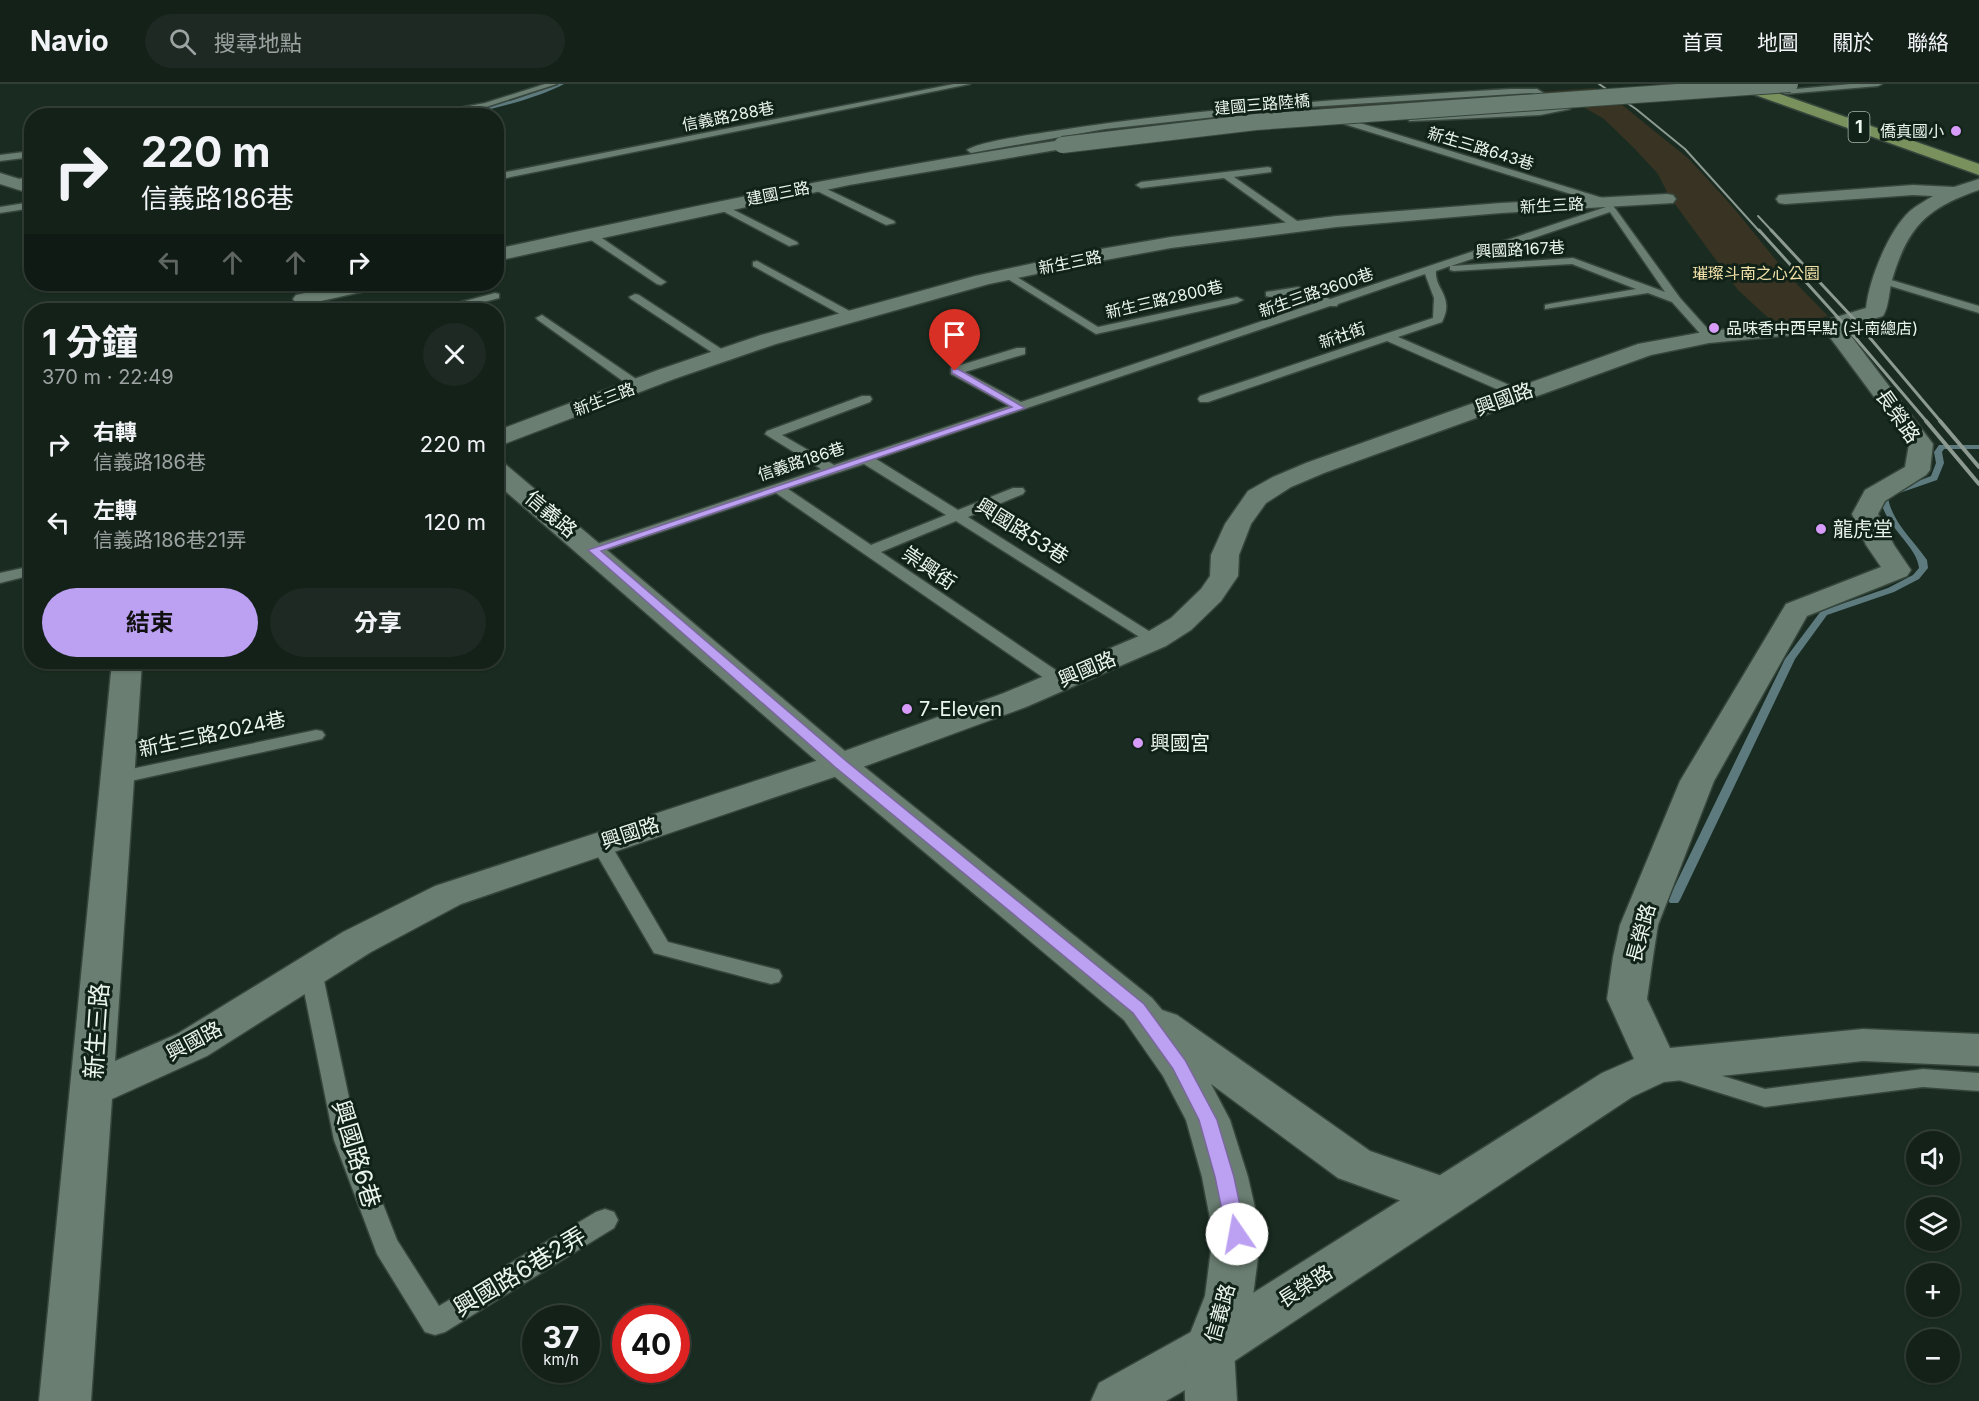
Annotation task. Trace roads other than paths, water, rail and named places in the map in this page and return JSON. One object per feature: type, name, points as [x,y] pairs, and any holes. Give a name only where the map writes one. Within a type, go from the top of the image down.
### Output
[{"type":"main road","name":"1","points":[[1738,84],[1979,170]]},
{"type":"main road","name":"1","points":[[1762,84],[1788,88],[1979,160]]},
{"type":"street","name":"建國三路陸橋","points":[[1053,142],[1247,116],[1719,84]]},
{"type":"street","name":"建國三路陸橋","points":[[1053,142],[1256,122],[1788,88]]},
{"type":"street","name":"建國三路","points":[[504,241],[756,187],[971,150],[1053,142]]},
{"type":"street","name":"建國三路","points":[[504,253],[718,205],[1053,142]]},
{"type":"street","points":[[6,180],[24,186]]},
{"type":"street","points":[[1785,199],[1966,188]]},
{"type":"street","name":"興國路","points":[[92,1089],[192,1045],[357,942],[448,895],[840,764],[1060,681],[1155,640],[1181,624],[1211,595],[1224,576],[1226,555],[1238,524],[1257,497],[1282,482],[1315,468],[1646,349],[1709,337],[1832,325],[1876,312],[1881,280],[1914,216],[1966,188]]},
{"type":"street","name":"新生三路","points":[[504,437],[723,354],[851,316],[1007,274],[1142,248],[1296,225],[1445,211],[1609,205],[1667,199]]},
{"type":"street","points":[[305,295],[329,291]]},
{"type":"street","name":"長榮路","points":[[1117,1401],[1209,1349],[1617,1085],[1658,1066],[1627,999],[1639,925],[1697,781],[1796,610],[1897,570],[1880,545],[1864,514],[1874,496],[1917,470],[1922,444],[1832,325]]},
{"type":"street","name":"信義路","points":[[504,476],[840,764],[1138,1009],[1179,1065],[1208,1120],[1225,1177],[1237,1234],[1229,1296],[1209,1349],[1211,1401]]},
{"type":"street","name":"新生三路","points":[[65,1401],[126,669]]},
{"type":"street","points":[[1138,1009],[1354,1166],[1443,1196]]},
{"type":"street","points":[[1658,1066],[1863,1045],[1979,1050]]},
{"type":"lane","points":[[468,108],[486,105],[553,84]]},
{"type":"lane","name":"信義路288巷","points":[[504,175],[966,84]]},
{"type":"lane","points":[[1788,88],[1878,84]]},
{"type":"lane","points":[[971,150],[1049,133],[1223,110],[1511,91],[1534,91],[1566,109],[1540,113],[1347,122],[993,154]]},
{"type":"lane","name":"新生三路643巷","points":[[1347,122],[1609,205]]},
{"type":"lane","points":[[0,158],[24,155]]},
{"type":"lane","points":[[1141,185],[1268,170]]},
{"type":"lane","points":[[1226,175],[1296,225]]},
{"type":"lane","points":[[6,180],[24,179]]},
{"type":"lane","points":[[814,186],[890,223]]},
{"type":"lane","points":[[718,205],[793,244]]},
{"type":"lane","points":[[1609,205],[1676,300],[1709,337]]},
{"type":"lane","name":"新生三路3600巷","points":[[1020,408],[1333,304],[1609,205]]},
{"type":"lane","points":[[0,210],[24,206]]},
{"type":"lane","points":[[590,234],[661,282]]},
{"type":"lane","name":"興國路167巷","points":[[1431,269],[1573,261],[1676,300]]},
{"type":"lane","points":[[757,264],[851,316]]},
{"type":"lane","name":"新社街","points":[[1204,399],[1438,320],[1442,306],[1441,293],[1430,277],[1431,269]]},
{"type":"lane","name":"新生三路2800巷","points":[[1007,274],[1096,331],[1237,300]]},
{"type":"lane","points":[[1881,280],[1979,310]]},
{"type":"lane","points":[[1270,294],[1298,290],[1333,304]]},
{"type":"lane","points":[[1549,307],[1650,290]]},
{"type":"lane","points":[[469,303],[495,296]]},
{"type":"lane","points":[[635,297],[723,354]]},
{"type":"lane","points":[[542,318],[638,386]]},
{"type":"lane","points":[[1387,337],[1519,394]]},
{"type":"lane","points":[[1020,408],[955,371],[1021,351]]},
{"type":"lane","points":[[833,470],[772,434],[866,399]]},
{"type":"lane","name":"信義路186巷","points":[[593,550],[1020,408]]},
{"type":"lane","name":"興國路53巷","points":[[866,459],[1155,640]]},
{"type":"lane","name":"崇興街","points":[[777,489],[1060,681]]},
{"type":"lane","points":[[867,552],[1018,491]]},
{"type":"lane","points":[[0,579],[24,572]]},
{"type":"lane","name":"新生三路2024巷","points":[[117,778],[316,735]]},
{"type":"lane","points":[[600,843],[661,948],[771,976]]},
{"type":"lane","name":"興國路6巷","points":[[311,971],[346,1140],[386,1246],[435,1323]]},
{"type":"lane","points":[[1658,1066],[1765,1098],[1923,1078],[1979,1082]]},
{"type":"lane","name":"興國路6巷2弄","points":[[435,1323],[605,1220]]},
{"type":"waterway","points":[[487,108],[515,101],[562,84]]},
{"type":"waterway","points":[[1674,900],[1790,659],[1824,613],[1891,590],[1916,577],[1924,568],[1923,560],[1888,511],[1884,496],[1934,478],[1940,463],[1938,452],[1942,447],[1979,447]]},
{"type":"railway","points":[[1599,84],[1636,109],[1685,149],[1760,232]]},
{"type":"railway","points":[[1758,216],[1773,232]]},
{"type":"railway","points":[[1759,230],[1842,322],[1927,422]]},
{"type":"railway","points":[[1771,230],[1854,319],[1941,422]]},
{"type":"railway","points":[[1926,421],[1979,484]]},
{"type":"railway","points":[[1940,421],[1979,467]]},
{"type":"place","name":"僑真國小","points":[[1956,131]]},
{"type":"place","name":"品味香中西早點 (斗南總店)","points":[[1714,328]]},
{"type":"place","name":"龍虎堂","points":[[1821,529]]},
{"type":"place","name":"7-Eleven","points":[[907,709]]},
{"type":"place","name":"興國宮","points":[[1138,743]]},
{"type":"park label","name":"璀璨斗南之心公園","points":[[1756,273]]}]
